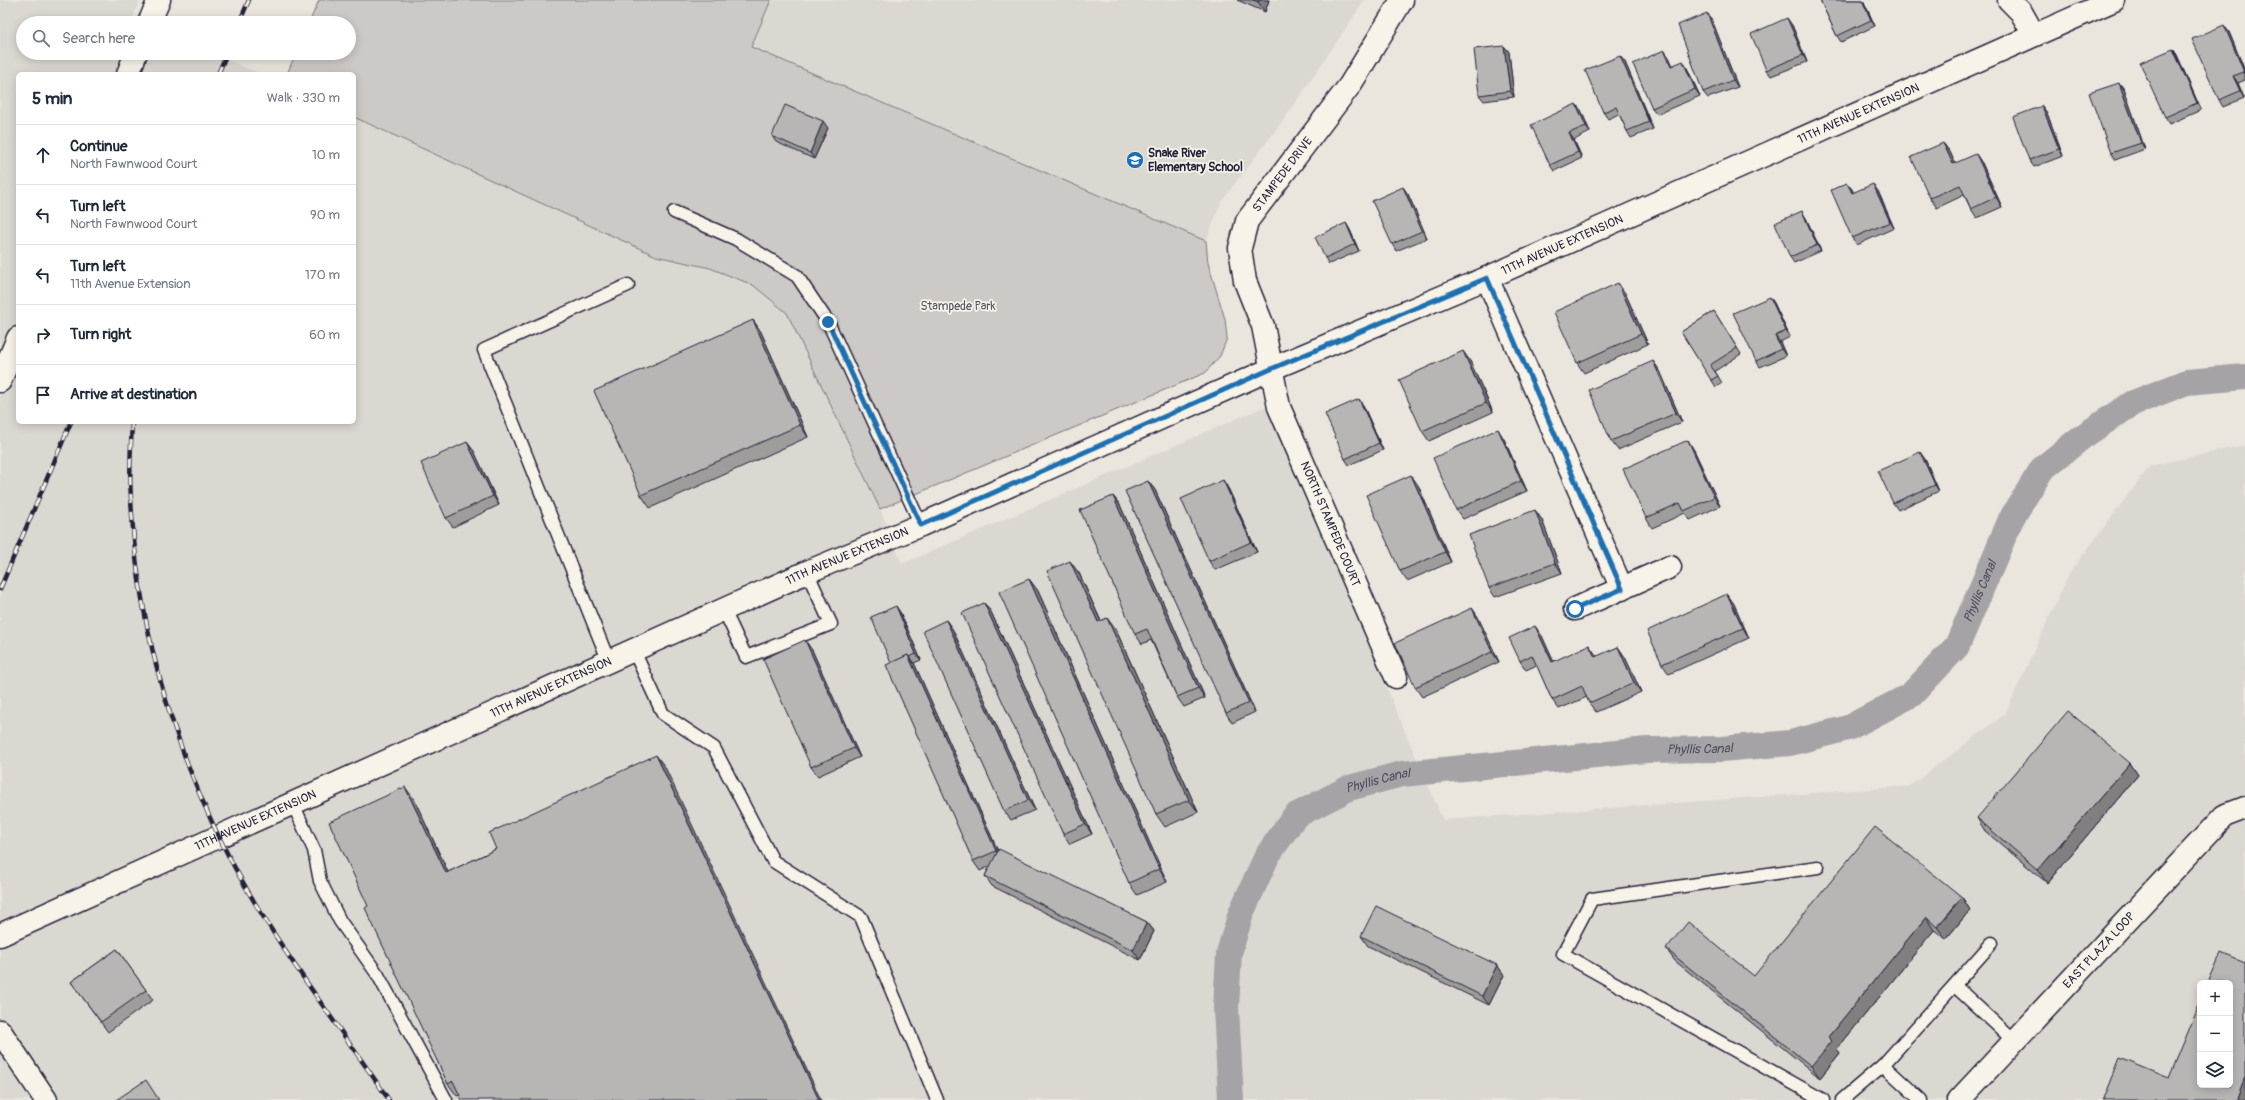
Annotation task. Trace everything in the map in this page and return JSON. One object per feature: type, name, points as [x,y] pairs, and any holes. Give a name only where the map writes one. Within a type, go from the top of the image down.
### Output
[{"type":"street","points":[[152,16],[158,0]]},
{"type":"street","name":"STAMPEDE DRIVE","points":[[1271,369],[1263,326],[1245,281],[1240,248],[1247,221],[1350,85],[1401,0]]},
{"type":"street","points":[[2009,0],[2021,12],[2034,35]]},
{"type":"street","name":"11TH AVENUE EXTENSION","points":[[0,935],[807,572],[921,525],[1271,369],[1487,278],[2114,0]]},
{"type":"street","points":[[129,72],[133,60]]},
{"type":"street","points":[[1487,278],[1622,589]]},
{"type":"street","points":[[0,381],[16,343]]},
{"type":"street","name":"NORTH STAMPEDE COURT","points":[[1271,369],[1279,406],[1396,678]]},
{"type":"street","points":[[1575,609],[1670,567]]},
{"type":"street","name":"EAST PLAZA LOOP","points":[[1959,1100],[2224,816],[2245,808]]},
{"type":"street","points":[[0,1031],[46,1100]]},
{"type":"lane","points":[[674,212],[736,239],[797,276],[828,322],[921,525]]},
{"type":"lane","points":[[609,662],[484,350],[628,285]]},
{"type":"lane","points":[[724,610],[746,657],[831,624],[807,572]]},
{"type":"lane","points":[[634,651],[663,714],[714,748],[773,861],[861,917],[937,1100]]},
{"type":"lane","points":[[293,804],[314,850],[320,881],[340,921],[378,975],[446,1100]]},
{"type":"lane","points":[[1818,867],[1592,899],[1563,954],[1823,1100]]},
{"type":"lane","points":[[1842,1100],[1882,1065],[1955,986],[1992,943]]},
{"type":"lane","points":[[1955,986],[2014,1040]]},
{"type":"lane","points":[[1882,1065],[1921,1100]]},
{"type":"shaded area","points":[[0,0],[140,0],[133,16],[16,16],[16,60],[229,60],[256,72],[16,72],[16,424],[356,424],[356,118],[656,256],[710,268],[753,285],[787,313],[880,509],[902,564],[1266,406],[1443,820],[1910,786],[2005,714],[2070,572],[2150,466],[2245,445],[2245,1100],[0,1100]]},
{"type":"shaded area","name":"Snake River Elementary School","points":[[771,0],[1365,0],[1285,118],[1221,202],[1206,241],[751,47]]},
{"type":"green space","name":"Stampede Park","points":[[319,0],[771,0],[751,47],[1206,241],[1208,263],[1225,319],[1227,338],[1220,356],[1205,373],[880,509],[787,313],[753,285],[710,268],[656,256],[356,118],[356,72],[288,72],[293,60],[356,60],[356,16],[312,16]]},
{"type":"building","points":[[1820,0],[1862,0],[1871,20],[1837,36]]},
{"type":"building","points":[[1707,13],[1733,80],[1703,92],[1678,25]]},
{"type":"building","points":[[1787,18],[1803,55],[1766,70],[1751,34]]},
{"type":"building","points":[[2224,25],[2244,72],[2233,76],[2240,91],[2219,100],[2192,39]]},
{"type":"building","points":[[1504,46],[1510,91],[1479,95],[1474,49]]},
{"type":"building","points":[[2173,49],[2197,103],[2165,117],[2140,63]]},
{"type":"building","points":[[1664,50],[1671,66],[1683,61],[1695,89],[1652,108],[1633,64]]},
{"type":"building","points":[[1620,56],[1649,122],[1627,131],[1616,107],[1603,112],[1585,70]]},
{"type":"building","points":[[2119,83],[2141,143],[2111,153],[2089,93]]},
{"type":"building","points":[[1576,104],[1586,126],[1569,133],[1578,152],[1550,165],[1531,125]]},
{"type":"building","points":[[785,105],[823,121],[810,153],[772,136]]},
{"type":"building","points":[[2042,106],[2059,149],[2029,160],[2013,117]]},
{"type":"building","points":[[1943,143],[1953,164],[1976,154],[1996,197],[1971,209],[1960,185],[1930,198],[1911,157]]},
{"type":"building","points":[[1847,183],[1852,193],[1873,184],[1890,222],[1852,238],[1831,190]]},
{"type":"building","points":[[1403,187],[1422,231],[1392,244],[1372,201]]},
{"type":"building","points":[[1802,211],[1817,245],[1790,257],[1775,223]]},
{"type":"building","points":[[1346,223],[1355,244],[1325,258],[1315,237]]},
{"type":"building","points":[[1618,283],[1641,334],[1577,363],[1554,312]]},
{"type":"building","points":[[1770,297],[1786,331],[1775,336],[1781,349],[1756,361],[1733,313]]},
{"type":"building","points":[[1714,311],[1737,348],[1710,365],[1718,376],[1711,380],[1681,332]]},
{"type":"building","points":[[753,320],[800,425],[641,495],[594,391]]},
{"type":"building","points":[[1463,351],[1486,403],[1422,431],[1399,380]]},
{"type":"building","points":[[1653,361],[1676,413],[1611,441],[1589,390]]},
{"type":"building","points":[[1359,399],[1379,443],[1345,459],[1325,414]]},
{"type":"building","points":[[1498,429],[1521,481],[1456,510],[1433,458]]},
{"type":"building","points":[[1688,440],[1714,497],[1684,511],[1680,503],[1646,518],[1623,469]]},
{"type":"building","points":[[467,442],[493,496],[446,518],[421,463]]},
{"type":"building","points":[[1920,452],[1935,485],[1893,503],[1878,471]]},
{"type":"building","points":[[1411,475],[1445,552],[1400,571],[1366,495]]},
{"type":"building","points":[[1223,480],[1251,542],[1209,561],[1181,499]]},
{"type":"building","points":[[1148,481],[1249,703],[1226,713],[1125,491]]},
{"type":"building","points":[[1113,496],[1198,688],[1177,697],[1147,629],[1135,634],[1080,510]]},
{"type":"building","points":[[1535,510],[1555,563],[1489,588],[1469,535]]},
{"type":"building","points":[[1070,561],[1098,622],[1107,618],[1189,800],[1156,814],[1047,571]]},
{"type":"building","points":[[1029,579],[1159,869],[1129,883],[999,592]]},
{"type":"building","points":[[1727,594],[1743,628],[1662,664],[1647,631]]},
{"type":"building","points":[[984,603],[1085,824],[1063,834],[962,613]]},
{"type":"building","points":[[896,606],[916,654],[909,657],[908,655],[891,663],[871,617]]},
{"type":"building","points":[[1472,608],[1492,652],[1415,687],[1395,643]]},
{"type":"building","points":[[946,620],[1028,800],[1004,811],[923,631]]},
{"type":"building","points":[[1535,626],[1552,662],[1589,645],[1595,657],[1618,647],[1634,683],[1589,703],[1582,686],[1552,700],[1532,655],[1520,661],[1509,638]]},
{"type":"building","points":[[805,640],[854,748],[811,767],[763,659]]},
{"type":"building","points":[[908,655],[996,851],[973,861],[886,665]]},
{"type":"building","points":[[2068,711],[2130,763],[2038,870],[1977,818]]},
{"type":"building","points":[[656,755],[819,1100],[462,1100],[453,1081],[448,1084],[365,908],[368,906],[329,822],[405,787],[446,873],[496,849],[489,833]]},
{"type":"building","points":[[1875,827],[1962,897],[1937,927],[1926,917],[1828,1037],[1832,1041],[1811,1066],[1666,949],[1688,922],[1754,976]]},
{"type":"building","points":[[999,849],[1147,922],[1133,950],[985,876]]},
{"type":"building","points":[[1376,906],[1497,965],[1482,996],[1361,936]]},
{"type":"building","points":[[117,949],[146,990],[101,1022],[71,982]]},
{"type":"building","points":[[2221,953],[2245,963],[2245,1077],[2236,1100],[2103,1100],[2120,1058],[2169,1078],[2197,1010],[2197,1088],[2233,1088],[2233,980],[2209,980]]},
{"type":"building","points":[[146,1080],[159,1100],[116,1100]]},
{"type":"waterway","name":"Phyllis Canal","points":[[1231,1100],[1226,1008],[1229,953],[1241,913],[1267,856],[1295,816],[1349,788],[1402,774],[1647,750],[1721,749],[1790,743],[1848,728],[1911,695],[1957,646],[2011,519],[2042,469],[2082,437],[2133,403],[2187,382],[2245,377]]},
{"type":"railway","points":[[242,16],[249,0]]},
{"type":"railway","points":[[219,72],[224,60]]},
{"type":"railway","points":[[0,589],[70,424]]},
{"type":"railway","points":[[132,424],[130,488],[134,541],[140,585],[158,671],[184,756],[219,837],[256,905],[299,972],[389,1100]]},
{"type":"place","name":"Snake River Elementary School","points":[[1135,160]]},
{"type":"route","points":[[828,322],[864,397],[921,525],[1271,369],[1487,278],[1622,589],[1575,609]]}]
